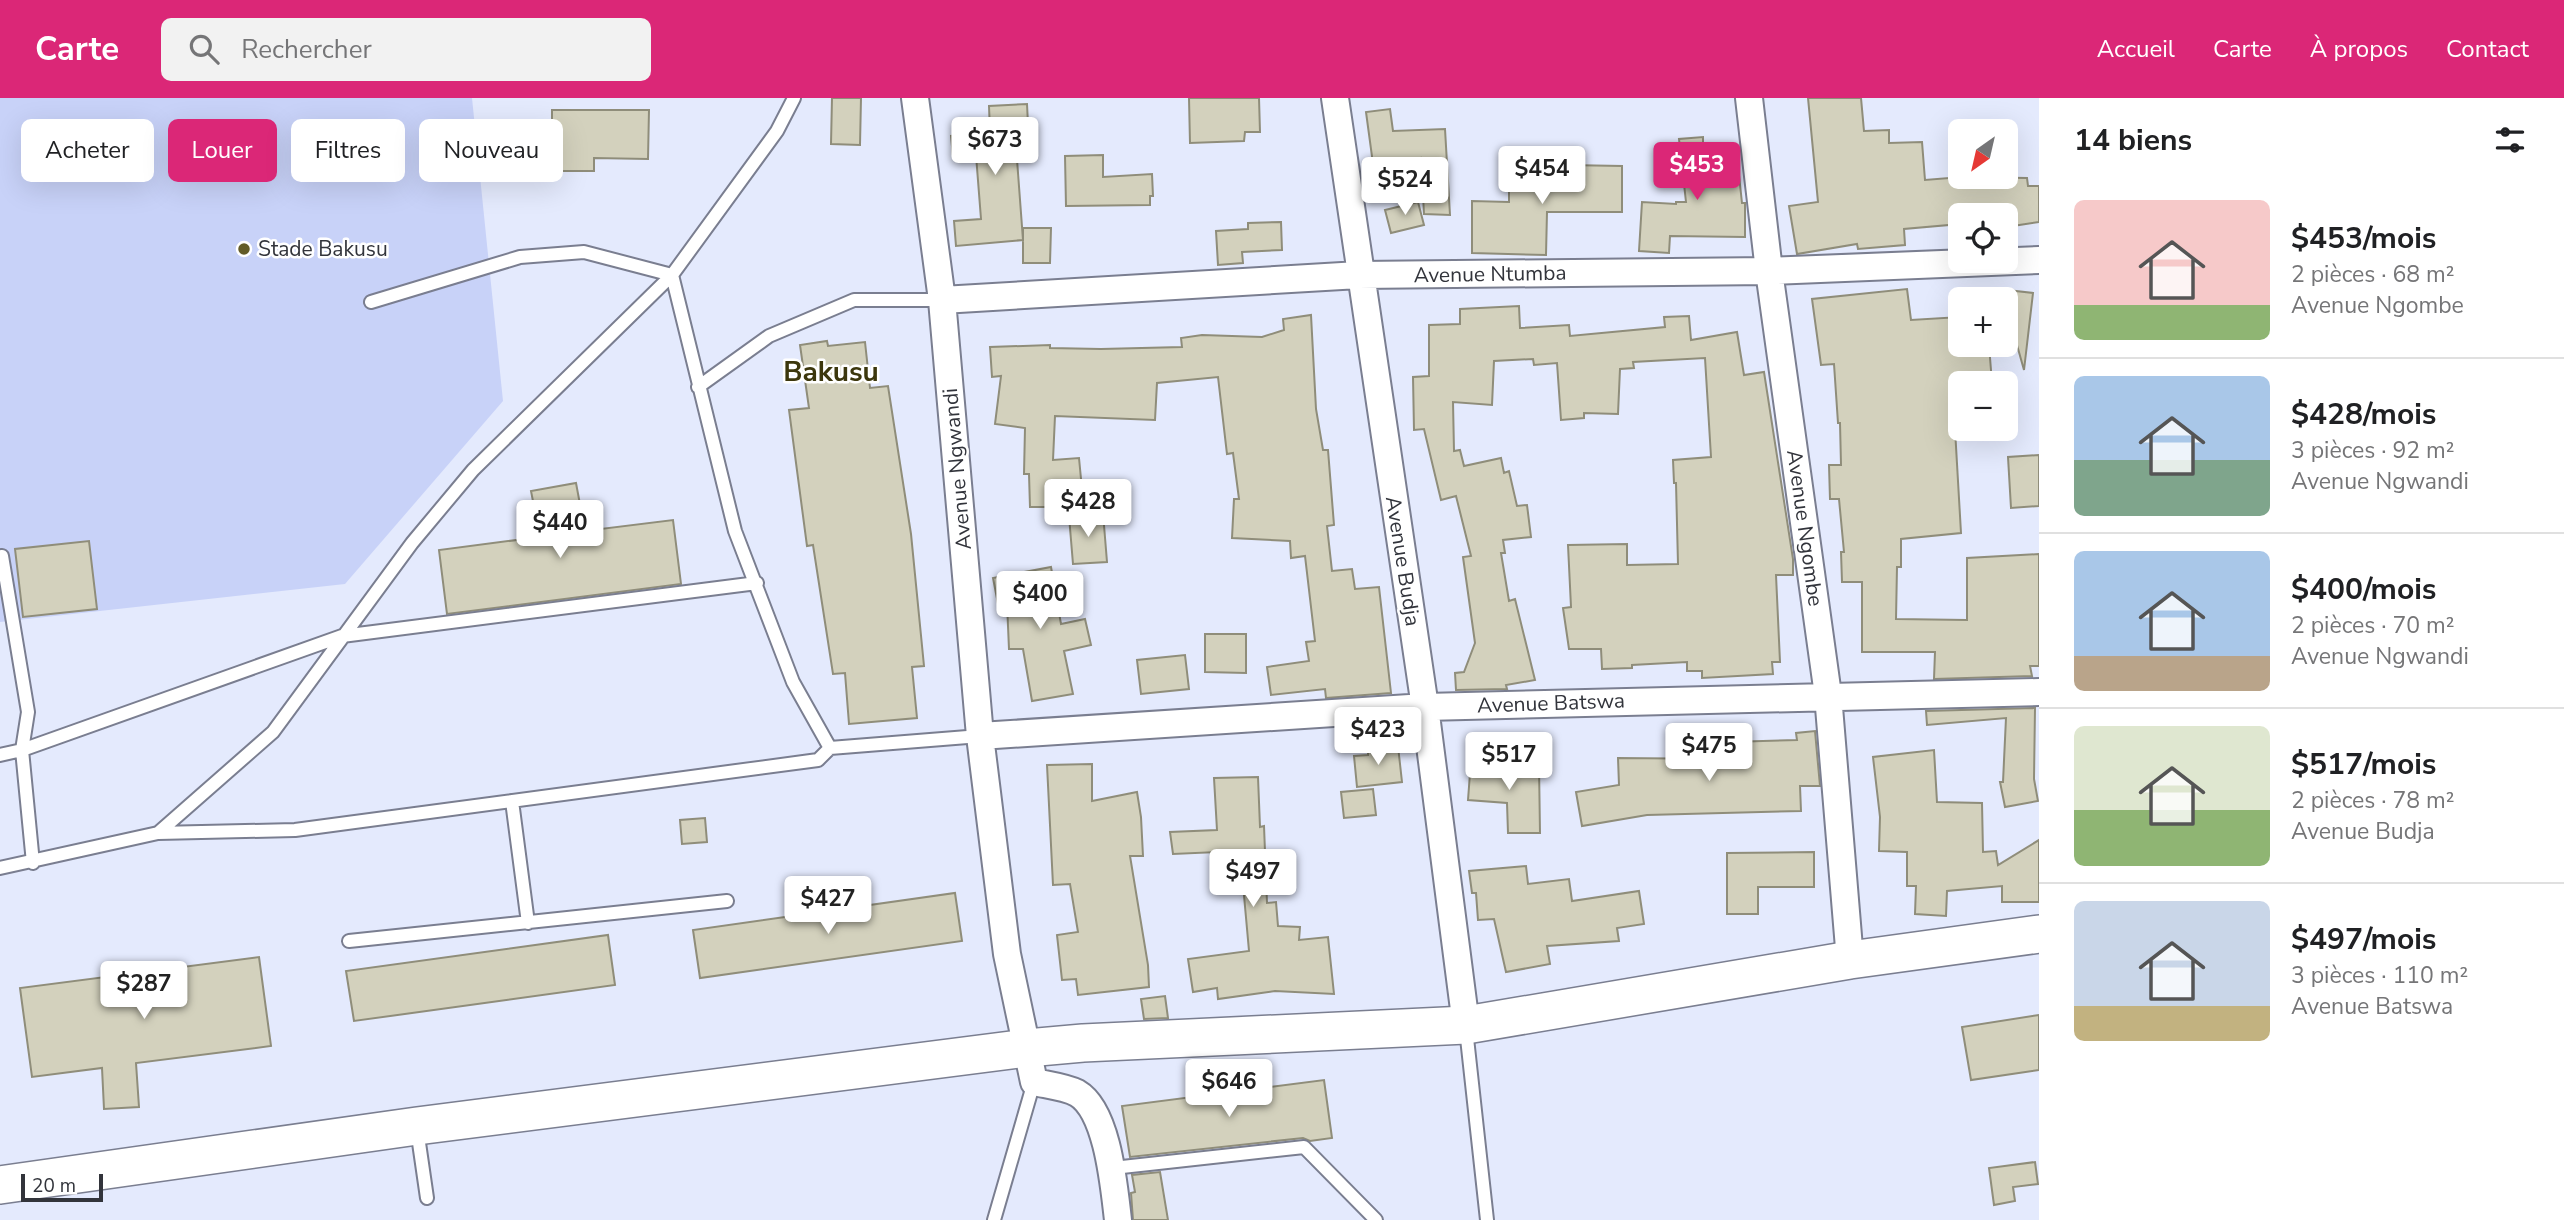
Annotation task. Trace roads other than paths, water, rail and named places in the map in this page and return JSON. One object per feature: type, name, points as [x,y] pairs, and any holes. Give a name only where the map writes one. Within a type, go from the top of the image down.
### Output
[{"type":"street","name":"Avenue Ngwandi","points":[[915,98],[942,300],[980,736],[1007,954],[1030,1065]]},
{"type":"street","name":"Avenue Budja","points":[[1335,98],[1425,707],[1465,1025]]},
{"type":"street","name":"Avenue Ngombe","points":[[1749,98],[1769,271],[1828,695],[1850,960]]},
{"type":"street","name":"Avenue Ntumba","points":[[942,300],[1360,275],[1769,271],[2039,260]]},
{"type":"street","name":"Avenue Batswa","points":[[980,736],[1425,707],[1828,695],[2039,692]]},
{"type":"street","points":[[0,1185],[417,1126],[1030,1065],[1083,1043],[1465,1025],[1850,960],[2039,934]]},
{"type":"street","points":[[1030,1065],[1077,1094],[1094,1111],[1112,1168],[1118,1220]]},
{"type":"lane","points":[[158,833],[273,732],[412,543],[473,470],[672,275],[777,131],[794,98]]},
{"type":"lane","points":[[372,302],[520,257],[584,252],[672,275]]},
{"type":"lane","points":[[672,275],[735,531],[793,682],[830,748]]},
{"type":"lane","points":[[698,387],[769,336],[854,300],[942,300]]},
{"type":"lane","points":[[2,556],[28,712],[22,750],[33,863]]},
{"type":"lane","points":[[0,755],[22,750],[342,636],[757,583]]},
{"type":"lane","points":[[0,868],[33,863],[158,833],[295,830],[817,760],[830,748],[980,736]]},
{"type":"lane","points":[[512,801],[527,923]]},
{"type":"lane","points":[[349,941],[727,901]]},
{"type":"lane","points":[[1465,1025],[1487,1220]]},
{"type":"lane","points":[[994,1220],[1030,1065]]},
{"type":"lane","points":[[417,1126],[428,1198]]},
{"type":"lane","points":[[1112,1168],[1304,1147],[1376,1220]]},
{"type":"place","name":"Stade Bakusu","points":[[244,249]]},
{"type":"district","name":"Bakusu","points":[[831,372]]}]
